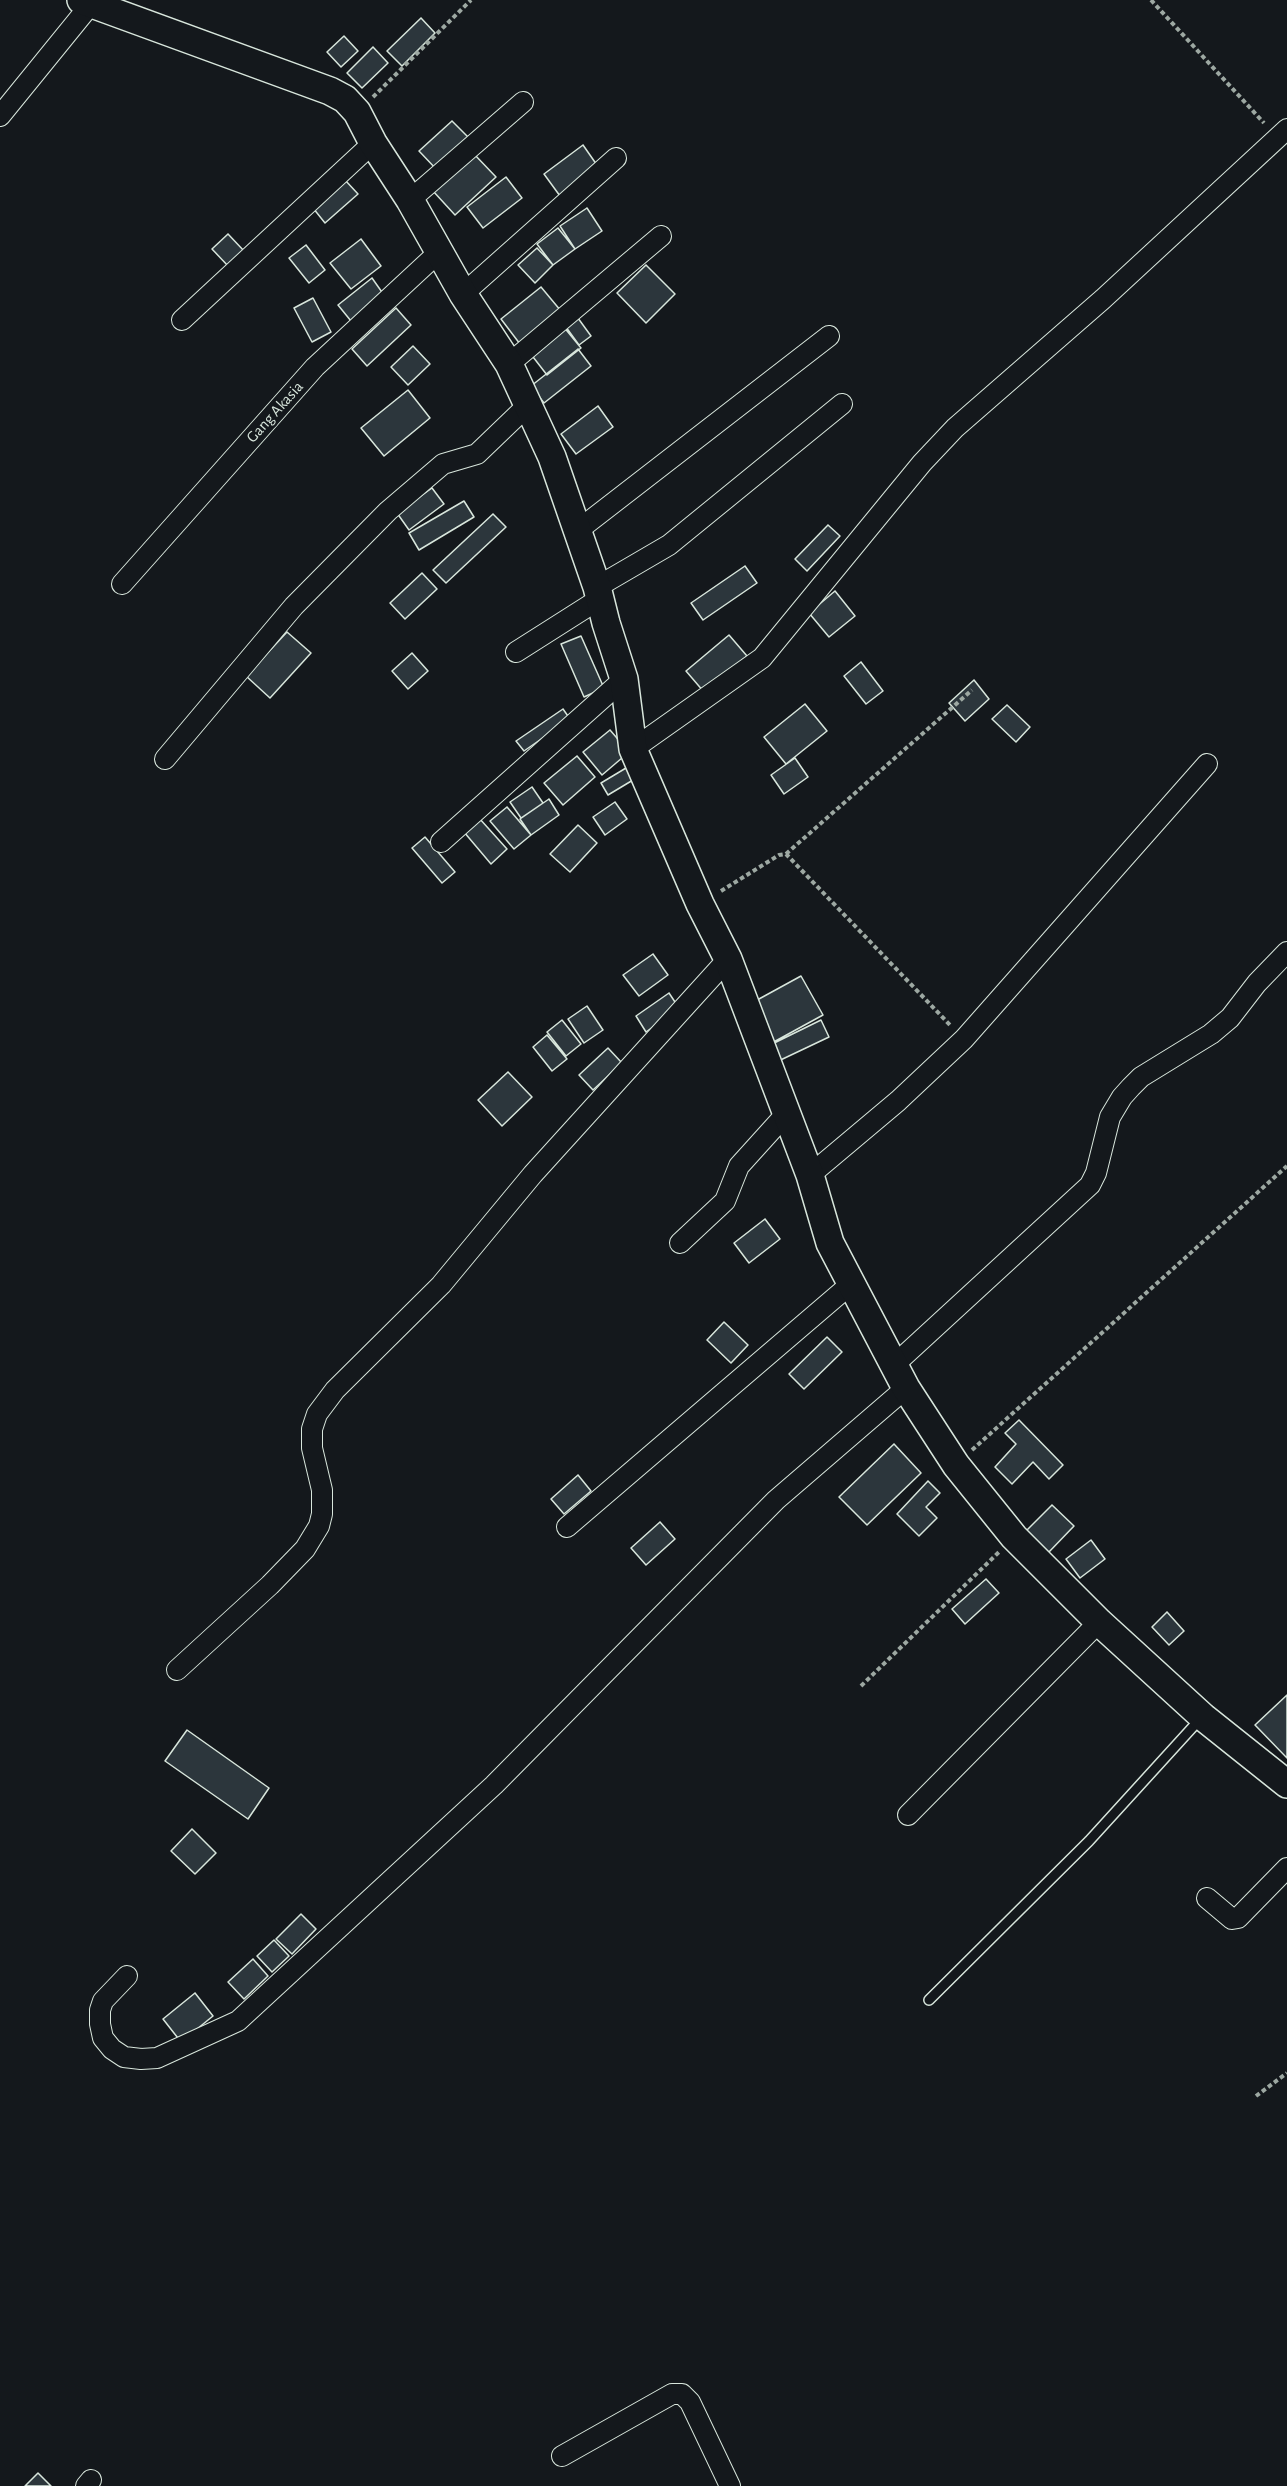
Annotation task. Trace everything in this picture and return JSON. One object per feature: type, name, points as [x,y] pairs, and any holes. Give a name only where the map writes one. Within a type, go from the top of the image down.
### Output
[{"type":"main road","points":[[86,2],[330,91],[345,99],[357,112],[463,294],[509,364],[552,457],[599,593],[624,679],[633,749],[700,904],[728,959],[810,1175],[830,1243],[900,1376],[956,1465],[1014,1537],[1098,1622],[1203,1717],[1287,1784]]},
{"type":"street","points":[[0,116],[86,2]]},
{"type":"street","points":[[410,200],[523,102]]},
{"type":"street","points":[[633,749],[762,658],[922,463],[955,428],[1103,299],[1282,133]]},
{"type":"street","points":[[182,320],[373,143]]},
{"type":"street","points":[[463,294],[616,158]]},
{"type":"street","points":[[509,364],[662,236]]},
{"type":"street","name":"Gang Akasia","points":[[122,584],[315,367],[439,252]]},
{"type":"street","points":[[578,531],[829,336]]},
{"type":"street","points":[[516,652],[669,545],[842,404]]},
{"type":"street","points":[[165,759],[294,606],[388,511],[443,464],[477,454],[528,405]]},
{"type":"street","points":[[441,842],[624,679]]},
{"type":"street","points":[[810,1175],[898,1101],[964,1039],[1207,764]]},
{"type":"street","points":[[127,1976],[103,2001],[100,2010],[103,2038],[112,2049],[124,2057],[157,2058],[238,2021],[494,1785],[1090,1185],[1096,1173],[1110,1118],[1131,1086],[1141,1077],[1211,1034],[1230,1018],[1257,983],[1287,952]]},
{"type":"street","points":[[177,1670],[270,1585],[304,1549],[319,1526],[322,1514],[322,1490],[312,1448],[312,1429],[317,1414],[335,1390],[441,1285],[540,1167],[728,959]]},
{"type":"street","points":[[680,1243],[725,1201],[739,1166],[786,1114]]},
{"type":"street","points":[[567,1527],[852,1283]]},
{"type":"street","points":[[908,1815],[1098,1622]]},
{"type":"street","points":[[1207,1898],[1232,1919],[1238,1918],[1287,1868]]},
{"type":"street","points":[[562,2456],[672,2394],[682,2394],[690,2402],[730,2486]]},
{"type":"lane","points":[[928,2000],[1089,1840],[1203,1717]]},
{"type":"path","points":[[357,112],[471,0]]},
{"type":"path","points":[[1151,0],[1282,133]]},
{"type":"path","points":[[700,904],[779,855],[786,854],[972,690]]},
{"type":"path","points":[[786,854],[964,1039]]},
{"type":"path","points":[[956,1465],[1287,1166]]},
{"type":"path","points":[[861,1686],[1014,1537]]},
{"type":"path","points":[[1256,2096],[1287,2073]]},
{"type":"building","points":[[421,18],[435,33],[402,66],[387,51]]},
{"type":"building","points":[[344,36],[358,51],[341,67],[327,52]]},
{"type":"building","points":[[373,47],[388,63],[362,88],[347,73]]},
{"type":"building","points":[[452,121],[471,140],[438,171],[419,151]]},
{"type":"building","points":[[583,145],[599,168],[560,196],[544,174]]},
{"type":"building","points":[[474,154],[496,177],[455,215],[433,191]]},
{"type":"building","points":[[506,177],[522,198],[483,228],[467,207]]},
{"type":"building","points":[[345,180],[358,194],[325,223],[313,208]]},
{"type":"building","points":[[587,208],[602,231],[575,249],[560,226]]},
{"type":"building","points":[[558,228],[575,249],[553,265],[537,244]]},
{"type":"building","points":[[228,234],[245,252],[229,267],[212,249]]},
{"type":"building","points":[[361,239],[381,266],[351,289],[330,263]]},
{"type":"building","points":[[306,245],[325,270],[309,283],[289,258]]},
{"type":"building","points":[[537,248],[553,265],[535,283],[518,265]]},
{"type":"building","points":[[646,265],[675,294],[646,323],[617,293]]},
{"type":"building","points":[[372,278],[384,295],[351,321],[338,305]]},
{"type":"building","points":[[541,287],[561,311],[520,344],[501,319]]},
{"type":"building","points":[[313,298],[331,332],[312,342],[294,308]]},
{"type":"building","points":[[396,308],[411,325],[367,366],[352,349]]},
{"type":"building","points":[[575,314],[591,336],[579,345],[563,323]]},
{"type":"building","points":[[563,326],[581,348],[547,375],[530,353]]},
{"type":"building","points":[[413,346],[430,364],[408,385],[391,367]]},
{"type":"building","points":[[578,349],[591,366],[544,403],[531,386]]},
{"type":"building","points":[[408,390],[430,418],[384,456],[361,428]]},
{"type":"building","points":[[598,406],[613,427],[576,454],[561,434]]},
{"type":"building","points":[[432,488],[444,504],[409,530],[397,513]]},
{"type":"building","points":[[464,501],[474,517],[419,550],[409,533]]},
{"type":"building","points":[[493,514],[506,527],[446,583],[433,570]]},
{"type":"building","points":[[828,525],[840,536],[807,571],[795,559]]},
{"type":"building","points":[[745,566],[757,583],[703,620],[691,603]]},
{"type":"building","points":[[422,573],[437,589],[405,619],[390,603]]},
{"type":"building","points":[[835,591],[855,616],[829,637],[809,613]]},
{"type":"building","points":[[287,632],[311,653],[270,698],[246,676]]},
{"type":"building","points":[[729,635],[747,656],[704,692],[686,671]]},
{"type":"building","points":[[581,636],[604,688],[584,697],[561,644]]},
{"type":"building","points":[[412,653],[428,671],[408,689],[392,671]]},
{"type":"building","points":[[861,662],[883,691],[866,704],[844,676]]},
{"type":"building","points":[[974,680],[989,699],[965,721],[949,703]]},
{"type":"building","points":[[805,704],[827,731],[786,764],[764,737]]},
{"type":"building","points":[[1007,705],[1030,727],[1016,742],[992,719]]},
{"type":"building","points":[[563,709],[570,719],[524,751],[516,741]]},
{"type":"building","points":[[610,730],[629,752],[602,775],[583,752]]},
{"type":"building","points":[[577,756],[595,777],[563,805],[544,783]]},
{"type":"building","points":[[795,758],[808,777],[784,794],[771,775]]},
{"type":"building","points":[[626,768],[633,780],[608,795],[601,783]]},
{"type":"building","points":[[532,787],[543,803],[521,818],[510,802]]},
{"type":"building","points":[[549,799],[559,815],[531,835],[520,819]]},
{"type":"building","points":[[615,802],[627,819],[605,835],[593,817]]},
{"type":"building","points":[[507,807],[531,835],[514,849],[490,821]]},
{"type":"building","points":[[479,818],[507,849],[491,864],[464,832]]},
{"type":"building","points":[[578,825],[597,843],[570,872],[550,854]]},
{"type":"building","points":[[425,837],[455,872],[442,883],[412,848]]},
{"type":"building","points":[[653,954],[668,975],[639,996],[623,975]]},
{"type":"building","points":[[801,976],[823,1015],[770,1044],[748,1005]]},
{"type":"building","points":[[669,993],[679,1008],[646,1032],[636,1016]]},
{"type":"building","points":[[587,1006],[603,1030],[584,1043],[568,1019]]},
{"type":"building","points":[[562,1020],[581,1044],[566,1056],[547,1032]]},
{"type":"building","points":[[821,1020],[829,1037],[770,1065],[762,1049]]},
{"type":"building","points":[[547,1035],[567,1059],[552,1071],[533,1047]]},
{"type":"building","points":[[608,1048],[622,1063],[593,1090],[579,1075]]},
{"type":"building","points":[[508,1072],[532,1097],[502,1126],[478,1100]]},
{"type":"building","points":[[765,1219],[780,1239],[749,1263],[734,1243]]},
{"type":"building","points":[[724,1322],[748,1345],[731,1363],[707,1340]]},
{"type":"building","points":[[827,1337],[842,1352],[804,1389],[789,1374]]},
{"type":"building","points":[[1019,1420],[1063,1465],[1049,1479],[1033,1462],[1012,1484],[995,1467],[1016,1444],[1005,1433]]},
{"type":"building","points":[[894,1444],[921,1473],[867,1525],[839,1497]]},
{"type":"building","points":[[578,1475],[591,1491],[564,1514],[551,1499]]},
{"type":"building","points":[[928,1481],[940,1493],[926,1507],[937,1518],[919,1536],[897,1514]]},
{"type":"building","points":[[1052,1505],[1074,1526],[1048,1553],[1025,1532]]},
{"type":"building","points":[[660,1522],[675,1539],[646,1565],[631,1548]]},
{"type":"building","points":[[1091,1540],[1105,1559],[1080,1578],[1066,1559]]},
{"type":"building","points":[[986,1579],[999,1593],[965,1624],[952,1609]]},
{"type":"building","points":[[1167,1612],[1184,1631],[1169,1645],[1152,1627]]},
{"type":"building","points":[[1287,1695],[1287,1758],[1255,1725]]},
{"type":"building","points":[[187,1730],[269,1788],[248,1819],[165,1761]]},
{"type":"building","points":[[192,1829],[216,1853],[195,1874],[171,1851]]},
{"type":"building","points":[[301,1914],[316,1929],[292,1954],[276,1939]]},
{"type":"building","points":[[274,1940],[289,1956],[272,1972],[257,1956]]},
{"type":"building","points":[[253,1959],[268,1976],[244,1999],[228,1982]]},
{"type":"building","points":[[195,1993],[213,2016],[181,2042],[163,2019]]},
{"type":"building","points":[[38,2473],[51,2486],[25,2486]]}]
